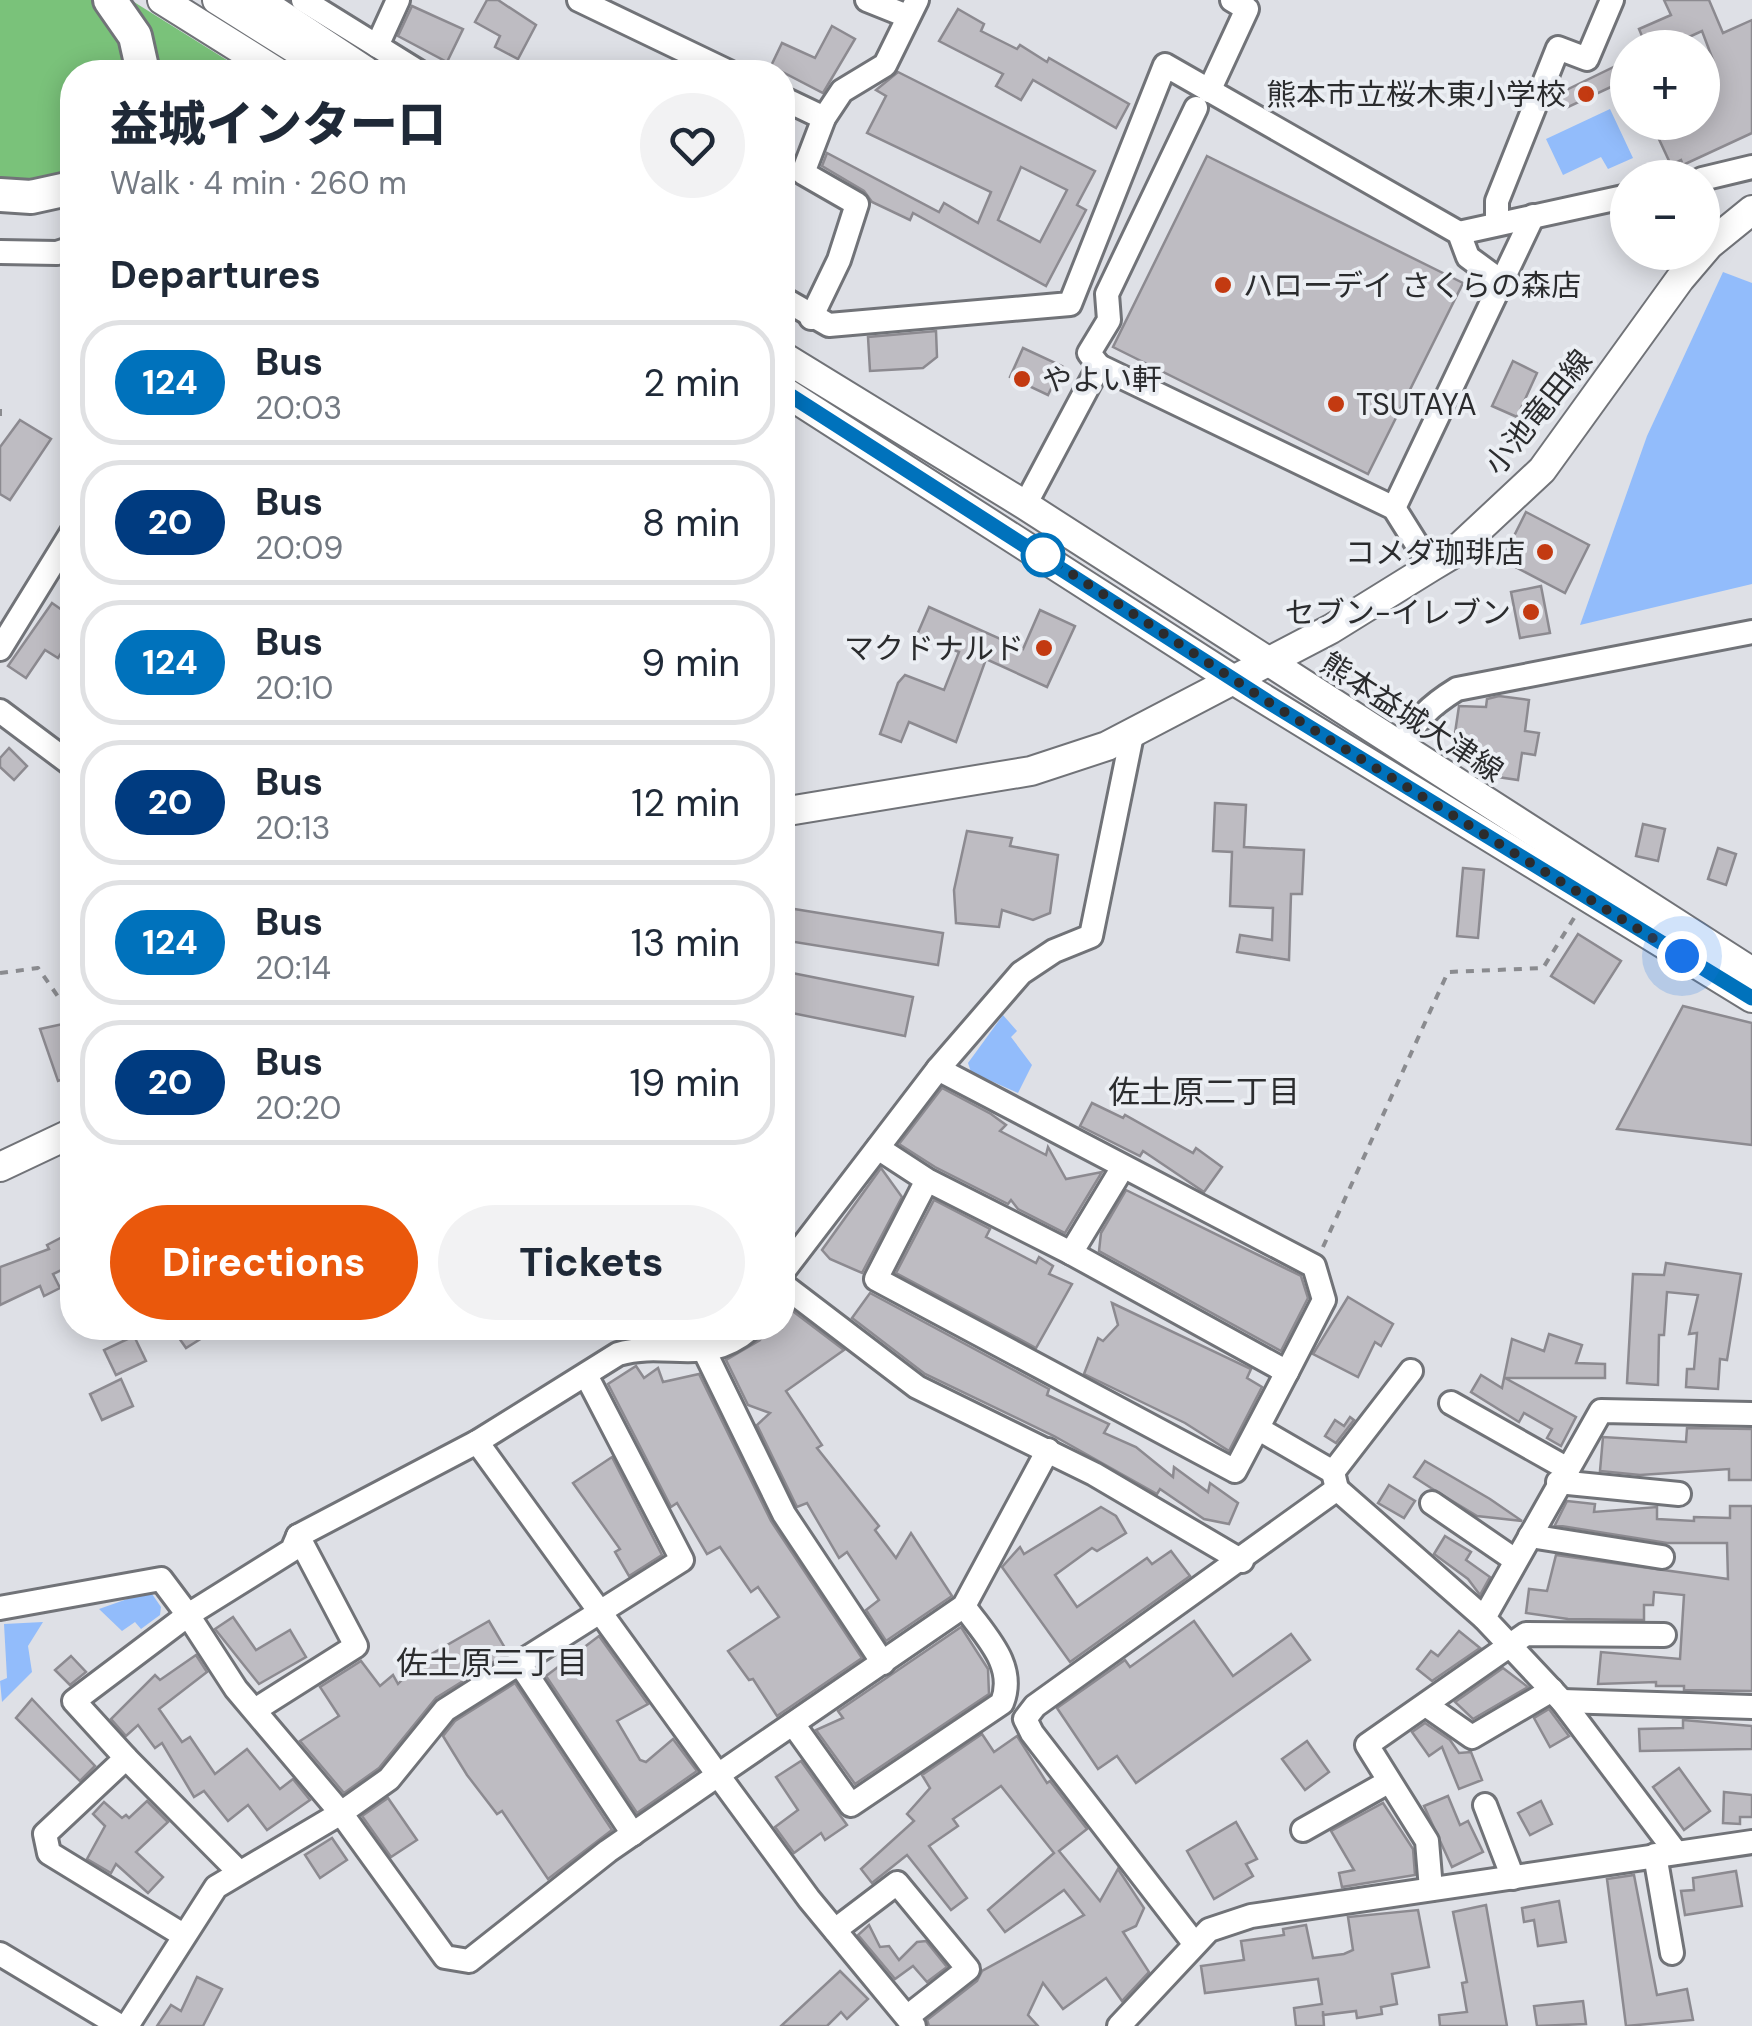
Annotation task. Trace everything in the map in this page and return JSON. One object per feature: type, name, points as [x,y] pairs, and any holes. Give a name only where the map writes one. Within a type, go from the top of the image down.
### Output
[{"type":"highway","points":[[110,0],[135,36],[140,60]]},
{"type":"highway","points":[[255,0],[370,59]]},
{"type":"highway","points":[[0,194],[31,197],[60,191]]},
{"type":"highway","points":[[0,213],[60,214]]},
{"type":"main road","points":[[162,0],[258,60]]},
{"type":"main road","points":[[217,0],[313,60]]},
{"type":"main road","name":"小池竜田線","points":[[795,810],[1031,770],[1132,735],[1233,677],[1331,629],[1451,555],[1542,470],[1680,279],[1709,245],[1752,210]]},
{"type":"main road","name":"熊本益城大津線","points":[[795,364],[1026,505],[1752,972]]},
{"type":"main road","name":"熊本益城大津線","points":[[795,398],[1233,677],[1752,998]]},
{"type":"main road","points":[[0,1168],[60,1139]]},
{"type":"street","points":[[303,0],[370,59],[398,0]]},
{"type":"street","points":[[578,0],[704,60]]},
{"type":"street","points":[[811,318],[839,260],[857,204],[803,172],[824,118],[842,91],[885,65],[912,8],[867,0]]},
{"type":"street","points":[[1232,0],[1247,8],[1107,294],[1108,320],[1089,353],[1099,366],[1394,508],[1431,567]]},
{"type":"street","points":[[1497,223],[1497,200],[1558,48],[1587,59],[1612,0]]},
{"type":"street","points":[[795,307],[829,325],[1070,304],[1165,65],[1202,100],[1459,233],[1468,256],[1502,282]]},
{"type":"street","points":[[795,104],[824,118]]},
{"type":"street","points":[[1720,175],[1752,167]]},
{"type":"street","points":[[1459,233],[1610,200]]},
{"type":"street","points":[[1394,508],[1533,216]]},
{"type":"street","points":[[0,252],[60,252]]},
{"type":"street","points":[[1026,505],[1099,366]]},
{"type":"street","points":[[0,648],[60,551]]},
{"type":"street","points":[[1403,750],[1410,730],[1433,704],[1457,689],[1752,632]]},
{"type":"street","points":[[0,711],[60,756]]},
{"type":"street","points":[[795,1270],[878,1148],[938,1069],[1021,973],[1054,951],[1091,936],[1132,735]]},
{"type":"street","points":[[927,1180],[876,1279],[1236,1471],[1324,1300],[1314,1266],[938,1069]]},
{"type":"street","points":[[878,1148],[927,1180],[1071,1253],[1287,1372]]},
{"type":"street","points":[[1071,1253],[1122,1167]]},
{"type":"street","points":[[795,1294],[917,1387],[1048,1450],[1242,1560]]},
{"type":"street","points":[[238,1871],[74,1702],[188,1615],[292,1550],[298,1536],[477,1442],[618,1354],[645,1346],[705,1352],[735,1340]]},
{"type":"street","points":[[705,1352],[784,1514],[883,1663]]},
{"type":"street","points":[[1194,1943],[1025,1719],[1035,1706],[1242,1560],[1335,1480],[1411,1371]]},
{"type":"street","points":[[0,1954],[123,2026],[216,1887],[341,1813],[389,1779],[446,1710],[682,1560],[586,1375]]},
{"type":"street","points":[[1452,1403],[1562,1475],[1679,1494]]},
{"type":"street","points":[[1484,1618],[1601,1411],[1752,1414]]},
{"type":"street","points":[[1259,1429],[1335,1480],[1484,1618],[1557,1696],[1665,1853],[1672,1953]]},
{"type":"street","points":[[477,1442],[718,1775],[835,1930],[911,2022],[968,1970],[897,1883],[835,1930]]},
{"type":"street","points":[[0,1608],[161,1579],[254,1710],[341,1813],[445,1957],[469,1961],[634,1834],[964,1606],[1048,1450]]},
{"type":"street","points":[[1432,1503],[1515,1560]]},
{"type":"street","points":[[254,1710],[356,1646],[298,1536]]},
{"type":"street","points":[[1530,1536],[1662,1557]]},
{"type":"street","points":[[793,1724],[852,1806],[1002,1703],[1010,1684],[1002,1660],[964,1606]]},
{"type":"street","points":[[1431,1889],[1427,1841],[1367,1745],[1526,1634],[1664,1635]]},
{"type":"street","points":[[520,1664],[634,1834]]},
{"type":"street","points":[[1426,1705],[1472,1737],[1557,1696],[1752,1707]]},
{"type":"street","points":[[126,1758],[45,1834],[49,1853],[183,1935]]},
{"type":"street","points":[[1303,1830],[1388,1782]]},
{"type":"street","points":[[1485,1806],[1513,1878]]},
{"type":"street","points":[[1118,2025],[1178,1967],[1194,1943],[1209,1930],[1250,1916],[1752,1842]]},
{"type":"path","points":[[0,409],[0,416]]},
{"type":"path","points":[[1314,1266],[1448,972],[1542,968],[1587,897]]},
{"type":"path","points":[[0,973],[38,968],[60,998]]},
{"type":"green space","points":[[0,0],[91,0],[119,42],[125,60],[60,60],[60,178],[19,181],[0,177]]},
{"type":"green space","points":[[134,2],[227,60],[155,60],[145,26],[130,7]]},
{"type":"water","points":[[1610,109],[1610,140],[1625,140],[1633,158],[1610,160],[1608,169],[1601,157],[1563,175],[1546,139]]},
{"type":"water","points":[[1723,272],[1752,283],[1752,584],[1580,625],[1647,436]]},
{"type":"water","points":[[1003,1015],[1017,1031],[1011,1037],[1032,1065],[1018,1093],[971,1072],[968,1063]]},
{"type":"water","points":[[150,1591],[161,1607],[160,1615],[141,1629],[135,1622],[122,1631],[99,1609]]},
{"type":"water","points":[[43,1622],[28,1646],[32,1672],[2,1702],[0,1681],[7,1678],[4,1624]]},
{"type":"building","points":[[487,0],[498,0],[536,25],[518,59],[495,47],[500,36],[475,22]]},
{"type":"building","points":[[1664,0],[1709,0],[1723,33],[1752,20],[1752,133],[1694,160],[1669,160],[1659,140],[1720,140],[1720,30],[1639,30],[1671,15]]},
{"type":"building","points":[[412,6],[463,29],[448,60],[398,36]]},
{"type":"building","points":[[958,9],[984,24],[981,31],[1017,49],[1020,45],[1047,62],[1049,58],[1129,104],[1116,128],[1033,80],[1021,100],[996,86],[1003,74],[939,41]]},
{"type":"building","points":[[832,26],[855,39],[823,93],[795,78],[795,60],[774,60],[782,43],[815,58]]},
{"type":"building","points":[[1610,69],[1610,87],[1564,109],[1556,95]]},
{"type":"building","points":[[898,72],[1095,171],[1077,205],[1086,210],[1046,286],[913,213],[910,220],[872,202],[864,191],[822,166],[827,153],[939,212],[944,203],[978,223],[991,192],[867,133],[886,96],[876,90]],"holes":[[[1021,167],[1067,190],[1040,242],[998,220]]]},
{"type":"building","points":[[1207,156],[1463,283],[1368,474],[1113,347]]},
{"type":"building","points":[[936,331],[937,357],[923,368],[870,371],[868,337]]},
{"type":"building","points":[[1023,348],[1062,366],[1048,395],[1010,377]]},
{"type":"building","points":[[1513,361],[1537,373],[1517,417],[1492,406]]},
{"type":"building","points":[[20,420],[51,439],[10,500],[0,494],[0,447]]},
{"type":"building","name":"コメダ珈琲店","points":[[1526,512],[1589,545],[1565,593],[1502,560]]},
{"type":"building","name":"セブン-イレブン","points":[[1541,586],[1550,633],[1520,638],[1511,592]]},
{"type":"building","points":[[52,603],[60,609],[58,658],[45,650],[26,678],[8,666]]},
{"type":"building","points":[[929,607],[1023,649],[1040,610],[1075,626],[1047,687],[986,659],[956,742],[909,722],[901,742],[880,734],[898,683],[905,675],[944,690],[959,652],[917,635]]},
{"type":"building","points":[[1499,696],[1529,700],[1525,731],[1539,733],[1535,755],[1522,753],[1518,780],[1477,774],[1480,757],[1452,753],[1459,706],[1486,707],[1487,699]]},
{"type":"building","points":[[9,748],[27,766],[14,780],[0,767],[0,758]]},
{"type":"building","points":[[1215,803],[1246,805],[1244,847],[1304,850],[1302,894],[1291,894],[1289,960],[1237,952],[1240,935],[1272,940],[1273,908],[1230,906],[1232,852],[1213,851]]},
{"type":"building","points":[[1643,824],[1665,829],[1658,861],[1636,856]]},
{"type":"building","points":[[967,831],[1012,838],[1010,846],[1058,855],[1050,913],[1033,920],[1002,910],[999,927],[956,923],[954,890]]},
{"type":"building","points":[[1718,848],[1736,854],[1726,885],[1708,879]]},
{"type":"building","points":[[1463,868],[1484,870],[1478,938],[1457,936]]},
{"type":"building","points":[[795,909],[943,933],[938,965],[795,942]]},
{"type":"building","points":[[1578,934],[1621,961],[1594,1003],[1551,976]]},
{"type":"building","points":[[795,974],[913,997],[905,1036],[795,1014]]},
{"type":"building","points":[[1683,1006],[1752,1023],[1752,1145],[1617,1129]]},
{"type":"building","points":[[60,1025],[60,1080],[58,1081],[40,1029]]},
{"type":"building","points":[[942,1088],[1006,1125],[1000,1131],[1046,1155],[1048,1147],[1066,1179],[1102,1172],[1065,1233],[1018,1209],[1011,1200],[1008,1204],[899,1144]]},
{"type":"building","points":[[1092,1103],[1123,1118],[1125,1115],[1193,1153],[1196,1148],[1222,1167],[1204,1192],[1143,1151],[1140,1156],[1080,1126]]},
{"type":"building","points":[[881,1168],[902,1197],[862,1273],[830,1259],[822,1250]]},
{"type":"building","points":[[1126,1190],[1301,1276],[1308,1298],[1281,1351],[1099,1251],[1101,1233]]},
{"type":"building","points":[[934,1200],[990,1229],[986,1237],[1036,1263],[1039,1257],[1053,1266],[1049,1274],[1072,1284],[1036,1348],[896,1273]]},
{"type":"building","points":[[60,1238],[60,1271],[53,1274],[60,1288],[44,1296],[40,1286],[0,1305],[0,1267],[49,1249],[47,1245]]},
{"type":"building","points":[[1666,1263],[1741,1274],[1727,1360],[1720,1359],[1718,1389],[1686,1387],[1687,1369],[1694,1369],[1697,1333],[1689,1334],[1698,1295],[1667,1292],[1664,1335],[1659,1335],[1658,1385],[1627,1383],[1633,1274],[1664,1275]]},
{"type":"building","points":[[870,1293],[1049,1389],[1047,1395],[1109,1424],[1104,1433],[1136,1447],[1173,1477],[1174,1467],[1208,1492],[1210,1483],[1238,1503],[1229,1524],[1204,1519],[1160,1489],[1157,1494],[1054,1436],[925,1374],[852,1318]]},
{"type":"building","points":[[1348,1297],[1393,1324],[1381,1346],[1375,1342],[1358,1377],[1313,1354]]},
{"type":"building","points":[[1112,1303],[1251,1369],[1247,1378],[1262,1387],[1229,1451],[1185,1423],[1084,1374],[1098,1338],[1103,1341],[1118,1325]]},
{"type":"building","points":[[795,1313],[844,1350],[786,1391],[822,1445],[817,1448],[879,1526],[875,1530],[896,1558],[911,1533],[952,1596],[886,1641],[866,1610],[879,1600],[847,1552],[839,1558],[807,1503],[797,1507],[757,1425],[770,1413],[748,1405],[726,1360],[760,1340],[795,1340]]},
{"type":"building","points":[[1549,1334],[1582,1345],[1576,1363],[1605,1364],[1605,1378],[1505,1378],[1576,1417],[1561,1446],[1547,1438],[1552,1429],[1524,1413],[1519,1422],[1471,1392],[1481,1375],[1502,1388],[1512,1339],[1544,1351]]},
{"type":"building","points":[[125,1340],[136,1340],[146,1361],[116,1375],[104,1350]]},
{"type":"building","points":[[180,1340],[199,1340],[186,1348]]},
{"type":"building","points":[[636,1366],[644,1378],[658,1368],[663,1382],[699,1374],[771,1521],[862,1658],[777,1716],[753,1679],[749,1680],[728,1651],[779,1617],[758,1587],[751,1592],[720,1547],[707,1554],[677,1503],[671,1507],[608,1384]]},
{"type":"building","points":[[121,1379],[133,1406],[102,1420],[90,1394]]},
{"type":"building","points":[[1350,1417],[1354,1420],[1336,1443],[1325,1436],[1335,1420],[1344,1426]]},
{"type":"building","points":[[1687,1428],[1752,1429],[1752,1480],[1729,1480],[1729,1469],[1640,1475],[1600,1471],[1603,1437],[1686,1442]]},
{"type":"building","points":[[612,1457],[662,1555],[629,1576],[615,1552],[620,1549],[573,1483]]},
{"type":"building","points":[[1425,1461],[1522,1521],[1477,1516],[1431,1488],[1414,1477]]},
{"type":"building","points":[[1389,1485],[1415,1501],[1404,1518],[1378,1503]]},
{"type":"building","points":[[1567,1501],[1595,1504],[1594,1512],[1657,1507],[1657,1519],[1694,1521],[1694,1517],[1730,1518],[1730,1506],[1752,1506],[1752,1691],[1684,1690],[1684,1686],[1656,1686],[1656,1682],[1598,1684],[1601,1652],[1680,1659],[1684,1595],[1654,1592],[1653,1605],[1644,1605],[1644,1620],[1568,1619],[1526,1613],[1529,1589],[1547,1591],[1556,1555],[1728,1579],[1727,1543],[1667,1543],[1555,1525]]},
{"type":"building","points":[[1101,1507],[1116,1516],[1126,1533],[1097,1551],[1092,1548],[1055,1575],[1077,1607],[1147,1558],[1152,1564],[1171,1551],[1190,1576],[1070,1662],[1002,1567],[1020,1547],[1024,1554]]},
{"type":"building","points":[[1445,1536],[1471,1552],[1466,1560],[1490,1577],[1480,1595],[1468,1579],[1434,1554]]},
{"type":"building","points":[[233,1617],[256,1650],[290,1630],[306,1657],[259,1684],[215,1629]]},
{"type":"building","points":[[489,1621],[508,1653],[436,1698],[379,1768],[344,1793],[300,1741],[339,1716],[320,1687],[361,1661],[380,1686],[393,1675],[398,1684],[421,1660]]},
{"type":"building","points":[[1194,1621],[1233,1676],[1291,1634],[1310,1660],[1136,1783],[1117,1756],[1098,1769],[1057,1708],[1125,1660],[1130,1667]]},
{"type":"building","points":[[961,1627],[988,1669],[989,1694],[855,1784],[816,1730],[843,1718],[838,1711]]},
{"type":"building","points":[[1459,1631],[1480,1648],[1432,1681],[1417,1669],[1431,1651],[1438,1656]]},
{"type":"building","points":[[599,1636],[648,1704],[617,1721],[640,1760],[646,1762],[673,1739],[697,1771],[637,1813],[546,1676]]},
{"type":"building","points":[[196,1655],[207,1672],[159,1709],[182,1742],[190,1737],[215,1774],[247,1749],[280,1789],[293,1779],[310,1800],[267,1830],[248,1805],[228,1821],[204,1791],[194,1797],[162,1743],[155,1748],[138,1725],[126,1736],[111,1719],[155,1675],[160,1680]]},
{"type":"building","points":[[71,1656],[86,1672],[70,1685],[55,1670]]},
{"type":"building","points":[[1503,1668],[1528,1687],[1473,1719],[1455,1702]]},
{"type":"building","points":[[515,1683],[612,1830],[548,1879],[502,1811],[497,1814],[467,1775],[443,1736],[455,1721]]},
{"type":"building","points":[[32,1699],[95,1766],[80,1781],[16,1718]]},
{"type":"building","points":[[1549,1709],[1569,1736],[1550,1747],[1534,1718]]},
{"type":"building","points":[[1683,1720],[1752,1726],[1752,1749],[1640,1751],[1639,1729],[1683,1728]]},
{"type":"building","points":[[1425,1723],[1450,1740],[1459,1753],[1471,1752],[1482,1780],[1459,1789],[1442,1747],[1429,1756],[1412,1732]]},
{"type":"building","points":[[982,1734],[994,1752],[1017,1736],[1047,1783],[1050,1781],[1087,1829],[1059,1851],[1100,1901],[1118,1869],[1144,1908],[1136,1926],[1123,1932],[1149,1972],[1122,2001],[1106,1978],[1063,2009],[1043,1983],[1028,2015],[1038,2026],[929,2026],[927,2020],[977,1981],[982,1971],[1084,1915],[1064,1890],[1005,1932],[988,1910],[1054,1853],[1001,1786],[953,1819],[958,1826],[929,1846],[967,1898],[951,1910],[907,1855],[872,1883],[861,1869],[914,1821],[907,1814],[930,1788],[922,1775]]},
{"type":"building","points":[[1307,1741],[1329,1772],[1305,1790],[1282,1759]]},
{"type":"building","points":[[801,1761],[847,1825],[825,1840],[821,1833],[794,1853],[775,1827],[798,1810],[776,1777]]},
{"type":"building","points":[[1679,1768],[1710,1811],[1684,1830],[1653,1787]]},
{"type":"building","points":[[1724,1792],[1752,1795],[1752,1817],[1740,1817],[1740,1824],[1723,1823]]},
{"type":"building","points":[[1448,1796],[1460,1825],[1468,1821],[1483,1852],[1452,1867],[1424,1806]]},
{"type":"building","points":[[388,1798],[417,1840],[391,1857],[362,1816]]},
{"type":"building","points":[[147,1801],[168,1822],[136,1852],[163,1877],[148,1893],[116,1864],[111,1873],[87,1859],[105,1826],[93,1814],[104,1802],[122,1818],[129,1818]]},
{"type":"building","points":[[1541,1801],[1552,1824],[1530,1835],[1518,1813]]},
{"type":"building","points":[[1383,1803],[1413,1849],[1415,1875],[1342,1887],[1339,1873],[1354,1870],[1331,1831]]},
{"type":"building","points":[[1236,1822],[1257,1859],[1246,1864],[1253,1876],[1214,1899],[1187,1851]]},
{"type":"building","points":[[332,1838],[347,1860],[320,1878],[305,1855]]},
{"type":"building","points":[[1736,1871],[1742,1906],[1685,1915],[1681,1891],[1694,1890],[1693,1878]]},
{"type":"building","points":[[1634,1875],[1657,1995],[1687,1989],[1693,2020],[1626,2026],[1607,1879]]},
{"type":"building","points":[[1559,1901],[1566,1942],[1538,1946],[1534,1920],[1524,1922],[1522,1908]]},
{"type":"building","points":[[1486,1905],[1507,2026],[1440,2026],[1439,2015],[1467,2012],[1462,1983],[1467,1982],[1453,1912]]},
{"type":"building","points":[[1418,1910],[1429,1967],[1392,1974],[1397,2004],[1381,2007],[1382,2014],[1357,2018],[1356,2011],[1323,2015],[1324,2026],[1296,2026],[1294,2008],[1322,2004],[1318,1979],[1205,1993],[1201,1966],[1244,1960],[1241,1941],[1284,1935],[1283,1929],[1306,1925],[1313,1958],[1344,1954],[1353,1950],[1348,1917]]},
{"type":"building","points":[[869,1925],[880,1947],[889,1946],[899,1960],[917,1942],[926,1941],[947,1967],[927,1982],[913,1966],[895,1979],[858,1935]]},
{"type":"building","points":[[840,1971],[868,1999],[847,2019],[841,2012],[827,2026],[781,2026]]},
{"type":"building","points":[[197,1977],[222,1989],[203,2026],[157,2026],[171,2005],[181,2011]]},
{"type":"building","points":[[1583,2001],[1586,2024],[1537,2026],[1534,2006]]},
{"type":"bus line","name":"124","points":[[795,398],[1270,703],[1752,998]]},
{"type":"place","name":"熊本市立桜木東小学校","points":[[1586,94]]},
{"type":"place","name":"ハローデイ さくらの森店","points":[[1223,285]]},
{"type":"place","name":"やよい軒","points":[[1022,379]]},
{"type":"place","name":"TSUTAYA","points":[[1336,404]]},
{"type":"place","name":"コメダ珈琲店","points":[[1545,552]]},
{"type":"place","name":"セブン-イレブン","points":[[1531,612]]},
{"type":"place","name":"マクドナルド","points":[[1044,648]]},
{"type":"district","name":"佐土原二丁目","points":[[1204,1092]]},
{"type":"district","name":"佐土原三丁目","points":[[492,1663]]},
{"type":"route","points":[[1043,555],[1270,703],[1682,956]]}]
